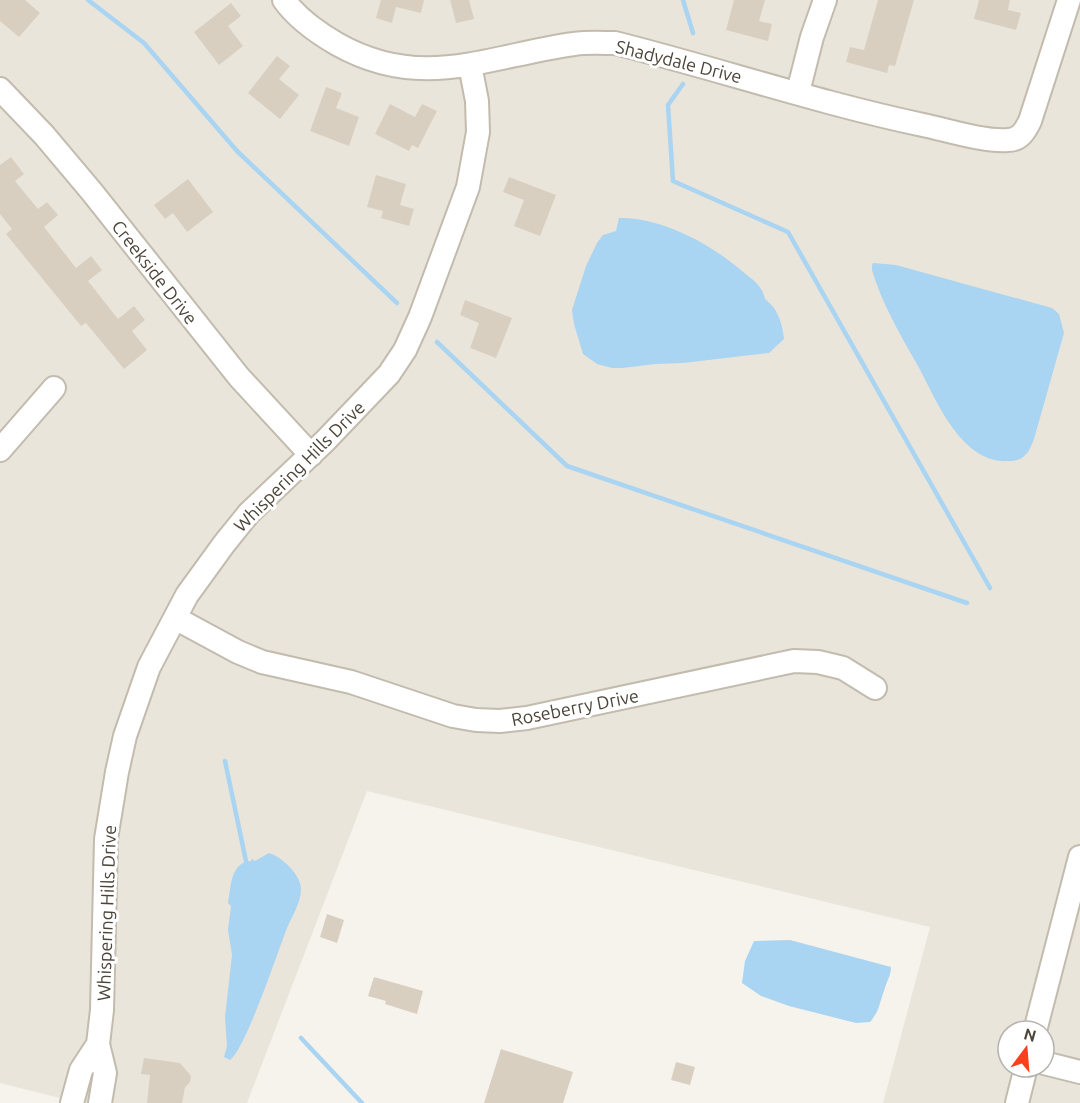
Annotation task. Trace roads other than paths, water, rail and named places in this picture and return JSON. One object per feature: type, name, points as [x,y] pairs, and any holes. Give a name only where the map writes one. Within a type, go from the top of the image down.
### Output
[{"type":"street","name":"Shadydale Drive","points":[[284,0],[326,38],[353,53],[408,69],[470,65],[576,44],[615,44],[890,118],[997,140],[1017,139],[1026,130],[1069,0]]},
{"type":"street","points":[[798,92],[812,37],[825,0]]},
{"type":"street","name":"Whispering Hills Drive","points":[[100,1103],[105,1073],[98,1044],[102,1010],[106,839],[125,736],[149,667],[196,580],[249,513],[311,455],[389,374],[405,350],[468,187],[475,159],[478,132],[477,101],[470,65]]},
{"type":"street","name":"Creekside Drive","points":[[0,88],[44,135],[92,192],[238,377],[311,455]]},
{"type":"street","points":[[0,450],[54,388]]},
{"type":"street","name":"Roseberry Drive","points":[[175,618],[238,652],[262,662],[351,682],[429,710],[476,720],[500,721],[527,718],[794,661],[818,662],[843,668],[875,688]]},
{"type":"street","points":[[1038,1019],[1080,857]]},
{"type":"street","name":"Whispering Hills Drive","points":[[72,1103],[81,1070],[98,1044]]},
{"type":"street","points":[[1056,1066],[1080,1072]]},
{"type":"street","points":[[1017,1103],[1023,1079]]},
{"type":"water","points":[[619,218],[652,222],[668,227],[701,242],[730,261],[759,286],[765,299],[779,316],[784,339],[769,353],[623,368],[597,364],[583,354],[572,310],[586,266],[597,243],[603,235],[616,231]]},
{"type":"water","points":[[873,263],[896,265],[1052,308],[1059,314],[1064,333],[1034,439],[1023,457],[1014,461],[987,458],[965,443],[949,423],[892,320],[876,283],[872,270]]},
{"type":"water","points":[[269,853],[285,862],[298,878],[301,894],[253,1019],[237,1052],[230,1060],[224,1057],[227,1046],[225,1017],[232,955],[228,930],[231,883],[235,871],[244,862],[252,859],[255,861]]},
{"type":"water","points":[[790,940],[891,967],[879,1007],[870,1022],[856,1023],[789,1006],[761,996],[742,983],[745,961],[754,941]]},
{"type":"waterway","points":[[88,0],[144,43],[237,151],[397,303]]},
{"type":"waterway","points":[[683,0],[693,33]]},
{"type":"waterway","points":[[683,84],[668,105],[673,181],[788,232],[990,588]]},
{"type":"waterway","points":[[437,342],[567,466],[967,603]]},
{"type":"waterway","points":[[225,761],[247,866]]},
{"type":"waterway","points":[[301,1038],[362,1103]]}]
